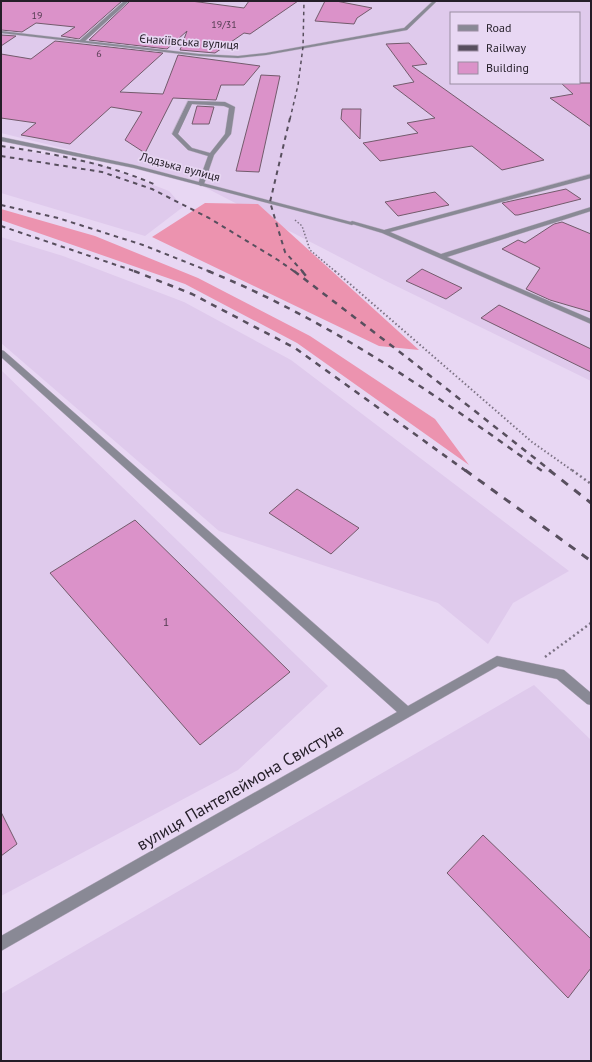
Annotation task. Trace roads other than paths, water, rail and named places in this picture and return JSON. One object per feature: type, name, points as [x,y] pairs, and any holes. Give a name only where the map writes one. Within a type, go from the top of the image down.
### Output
[{"type":"street","points":[[82,41],[127,1]]},
{"type":"street","name":"Єнакіївська вулиця","points":[[1,32],[199,55],[238,57],[266,54],[405,29],[435,1]]},
{"type":"street","points":[[201,184],[210,155],[228,134],[232,107],[224,104],[190,102],[175,134],[190,149],[210,155]]},
{"type":"street","name":"Лодзька вулиця","points":[[1,139],[46,147],[145,169],[384,232],[591,322]]},
{"type":"street","points":[[384,232],[591,176]]},
{"type":"street","points":[[440,257],[591,209]]},
{"type":"street","points":[[1,353],[406,712]]},
{"type":"street","name":"вулиця Пантелеймона Свистуна","points":[[1,944],[497,661],[560,674],[591,700]]},
{"type":"railway","points":[[290,119],[298,85],[303,47],[304,1]]},
{"type":"railway","points":[[290,118],[270,202],[285,252],[303,272]]},
{"type":"railway","points":[[1,146],[80,160],[137,177],[156,185]]},
{"type":"railway","points":[[1,156],[102,172],[152,189],[209,218],[295,272]]},
{"type":"railway","points":[[1,205],[58,218],[143,245],[211,272]]},
{"type":"railway","points":[[1,226],[137,272]]},
{"type":"railway","points":[[134,271],[192,294],[295,348],[466,471]]},
{"type":"railway","points":[[208,271],[296,312],[381,361],[422,387],[542,471]]},
{"type":"railway","points":[[294,271],[551,471]]},
{"type":"railway","points":[[302,271],[306,276]]},
{"type":"railway","points":[[465,470],[591,561]]},
{"type":"railway","points":[[549,470],[591,503]]}]
